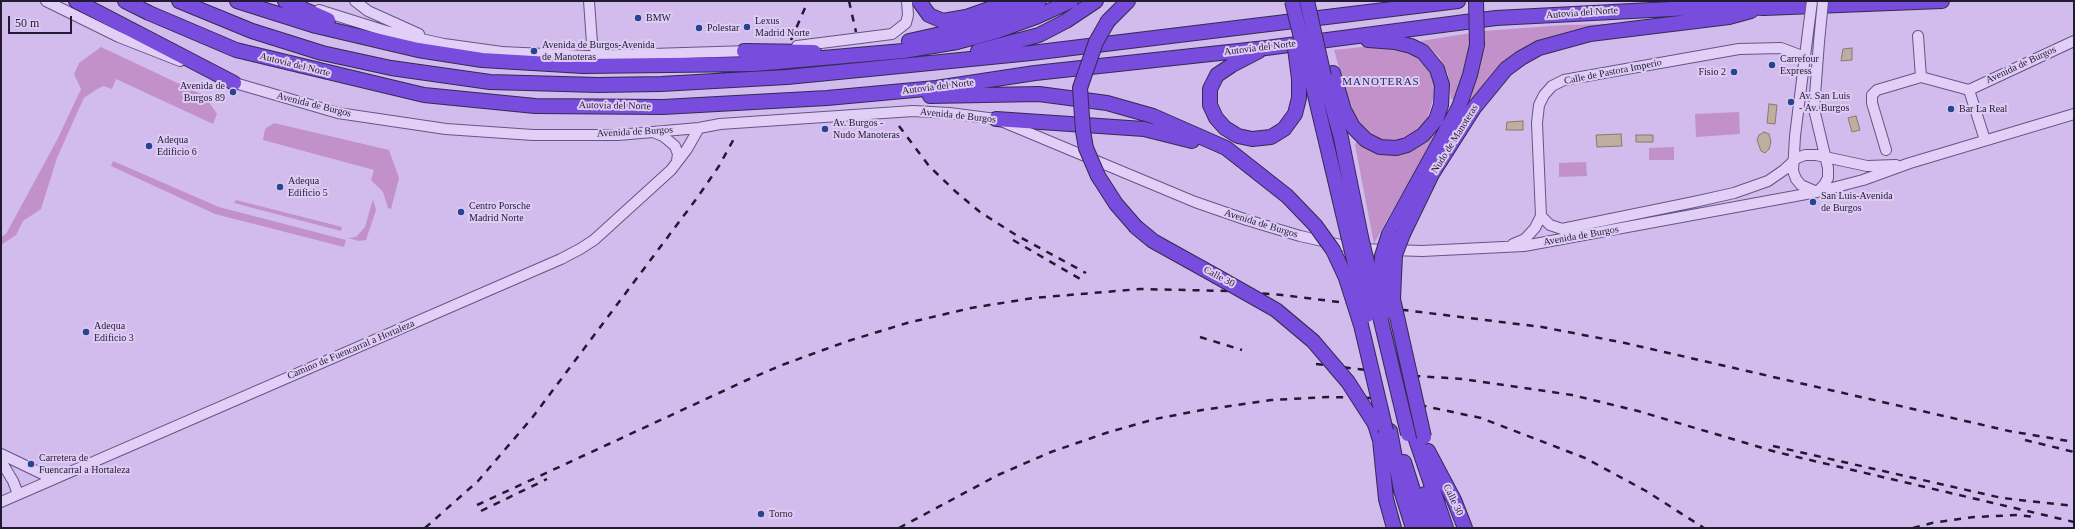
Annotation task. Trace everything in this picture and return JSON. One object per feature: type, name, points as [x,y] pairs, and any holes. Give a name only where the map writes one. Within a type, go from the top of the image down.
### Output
[{"type":"highway","points":[[76,1],[234,83]]},
{"type":"highway","name":"Autovía del Norte","points":[[125,1],[149,13],[236,50],[424,95],[535,106],[663,107],[827,98],[890,92],[1035,73],[1266,48],[1496,18],[1729,6],[1764,8]]},
{"type":"highway","name":"Autovía del Norte","points":[[179,1],[252,31],[322,53],[391,68],[490,82],[598,85],[661,84],[787,77],[900,66],[1031,53],[1458,1]]},
{"type":"highway","points":[[237,1],[316,26],[419,44]]},
{"type":"highway","points":[[255,1],[316,26]]},
{"type":"highway","points":[[285,1],[317,17],[482,60],[548,64],[785,62],[903,51],[958,42],[990,33],[1036,17],[1069,2]]},
{"type":"highway","points":[[919,1],[929,15],[943,21],[957,19],[1012,1]]},
{"type":"highway","points":[[686,64],[892,44],[963,29],[998,18],[1039,1]]},
{"type":"highway","points":[[900,66],[1021,41],[1052,28],[1096,1]]},
{"type":"highway","name":"Calle 30","points":[[1128,1],[1108,21],[1096,42],[1080,88],[1083,131],[1086,148],[1098,176],[1116,204],[1136,227],[1153,241],[1276,310],[1313,341],[1348,382],[1403,435],[1430,456],[1454,500],[1465,528]]},
{"type":"highway","points":[[1285,1],[1292,31],[1317,77],[1344,110],[1353,127],[1366,140],[1380,147],[1396,148],[1407,145],[1423,135],[1436,120],[1441,105],[1442,85],[1437,69],[1423,52],[1411,46],[1395,42],[1334,38]]},
{"type":"highway","points":[[1292,1],[1317,77],[1341,138],[1355,236],[1425,528]]},
{"type":"highway","points":[[1307,1],[1317,77]]},
{"type":"highway","points":[[1266,48],[1232,64],[1218,75],[1210,90],[1210,105],[1216,118],[1225,128],[1238,136],[1252,139],[1271,137],[1284,129],[1295,114],[1299,98],[1317,77],[1314,1]]},
{"type":"highway","points":[[1404,528],[1393,493],[1411,395],[1387,292],[1387,252],[1395,234],[1398,216],[1459,107],[1470,75],[1477,45],[1478,13],[1476,1]]},
{"type":"highway","points":[[1764,8],[1942,1]]},
{"type":"highway","name":"Nudo de Manoteras","points":[[1392,287],[1395,256],[1395,234],[1474,108],[1506,69],[1521,58],[1539,48],[1590,34],[1729,17],[1764,8]]},
{"type":"highway","points":[[744,51],[818,52]]},
{"type":"highway","points":[[890,92],[904,97],[1039,94],[1107,103],[1153,116],[1226,148],[1287,196],[1315,225],[1333,250],[1346,278],[1357,312],[1376,387],[1403,435],[1446,528]]},
{"type":"highway","points":[[996,119],[1144,130],[1188,139],[1248,166]]},
{"type":"highway","points":[[1355,236],[1378,296],[1403,435],[1393,454],[1398,470],[1401,490],[1413,528]]},
{"type":"highway","points":[[1372,282],[1403,435],[1435,528]]},
{"type":"highway","name":"Calle 30","points":[[1392,287],[1395,310],[1403,435]]},
{"type":"highway","name":"Calle 30","points":[[1394,528],[1386,500],[1380,440],[1403,435]]},
{"type":"highway","points":[[1454,500],[1472,528]]},
{"type":"street","name":"Avenida de Burgos","points":[[46,1],[119,37],[234,83],[338,113],[446,129],[533,135],[618,135],[700,128],[720,124],[913,111],[949,112],[996,119],[1195,202],[1300,236],[1359,249],[1422,251],[1524,246],[1570,239],[1817,192],[1863,180],[1910,163],[2074,114]]},
{"type":"street","points":[[297,1],[389,32],[419,44],[444,44],[495,51],[550,56],[611,56],[744,51],[836,42],[892,34],[906,23],[908,15],[907,1]]},
{"type":"street","points":[[355,1],[368,11],[419,34],[419,44]]},
{"type":"street","points":[[550,56],[582,50],[587,42],[589,28],[589,1]]},
{"type":"street","points":[[1812,1],[1793,171],[1796,179],[1808,189],[1817,192],[1828,178],[1825,157],[1814,109],[1823,1]]},
{"type":"street","points":[[589,28],[593,47],[611,56]]},
{"type":"street","points":[[1918,36],[1921,77]]},
{"type":"street","name":"Avenida de Burgos","points":[[1969,90],[2074,41]]},
{"type":"street","name":"Calle de Pastora Imperio","points":[[1541,216],[1537,123],[1539,105],[1544,95],[1552,86],[1564,80],[1739,49],[1781,48],[1805,57]]},
{"type":"street","points":[[1886,150],[1872,103],[1872,95],[1877,90],[1921,77],[1969,90],[1985,140]]},
{"type":"street","name":"Camino de Fuencarral a Hortaleza","points":[[1,502],[561,259],[594,240],[671,170],[687,149],[700,128]]},
{"type":"street","points":[[653,132],[663,136],[675,146],[678,154],[677,161]]},
{"type":"street","name":"Avenida de Burgos","points":[[1541,216],[1550,225],[1562,229],[1694,202],[1754,187],[1768,181],[1784,170],[1793,161],[1805,155],[1825,157],[1867,166],[1910,163]]},
{"type":"street","points":[[1508,246],[1525,239],[1535,228],[1541,216]]},
{"type":"street","points":[[1,454],[53,479]]},
{"type":"street","points":[[1,461],[10,475],[18,494]]},
{"type":"shaded area","points":[[1609,24],[1575,30],[1547,39],[1505,62],[1487,80],[1464,114],[1483,31],[1564,25]]},
{"type":"shaded area","points":[[1471,33],[1467,62],[1457,99],[1451,99],[1448,74],[1440,58],[1429,47],[1421,43],[1421,41]]},
{"type":"shaded area","points":[[101,47],[205,96],[217,114],[213,124],[116,79],[112,89],[103,86],[94,91],[84,98],[77,113],[57,158],[41,209],[23,221],[16,235],[1,245],[1,237],[6,234],[57,140],[81,89],[74,74],[79,63]]},
{"type":"shaded area","points":[[1362,47],[1398,49],[1418,58],[1427,67],[1434,80],[1434,96],[1427,120],[1414,133],[1399,140],[1385,142],[1372,135],[1360,125],[1348,99],[1334,50]]},
{"type":"shaded area","points":[[1852,48],[1852,60],[1841,61],[1843,49]]},
{"type":"shaded area","points":[[1769,104],[1777,105],[1775,124],[1767,123]]},
{"type":"shaded area","points":[[1739,112],[1740,134],[1696,137],[1695,114]]},
{"type":"shaded area","points":[[1856,116],[1860,130],[1852,132],[1848,118]]},
{"type":"shaded area","points":[[1523,121],[1523,130],[1506,130],[1507,122]]},
{"type":"shaded area","points":[[274,123],[389,150],[399,178],[391,209],[388,208],[383,192],[371,180],[374,170],[263,140],[265,129]]},
{"type":"shaded area","points":[[1444,124],[1374,244],[1355,145],[1356,142],[1375,152],[1384,154],[1433,132]]},
{"type":"shaded area","points":[[1764,132],[1769,134],[1771,142],[1769,149],[1765,153],[1761,151],[1757,140],[1759,135]]},
{"type":"shaded area","points":[[1621,134],[1622,146],[1597,147],[1596,135]]},
{"type":"shaded area","points":[[1636,135],[1653,135],[1653,142],[1636,142]]},
{"type":"shaded area","points":[[1674,147],[1674,160],[1649,160],[1649,148]]},
{"type":"shaded area","points":[[113,161],[219,207],[346,240],[344,247],[215,214],[111,166]]},
{"type":"shaded area","points":[[1586,162],[1587,176],[1559,177],[1559,163]]},
{"type":"shaded area","points":[[373,199],[376,210],[366,240],[359,241],[348,238],[356,237],[365,227]]},
{"type":"shaded area","points":[[236,200],[342,227],[341,231],[234,203]]},
{"type":"railway","points":[[791,40],[808,1]]},
{"type":"railway","points":[[849,1],[856,32]]},
{"type":"railway","points":[[899,126],[929,166],[980,212],[1016,235],[1086,273]]},
{"type":"railway","points":[[425,528],[478,481],[532,418],[697,198],[719,166],[736,135]]},
{"type":"railway","points":[[1013,240],[1082,280]]},
{"type":"railway","points":[[477,505],[747,380],[782,365],[848,341],[907,323],[971,308],[1033,298],[1140,289],[1229,291],[1282,295],[1542,327],[1625,343],[2009,431],[2074,442]]},
{"type":"railway","points":[[1200,337],[1242,350]]},
{"type":"railway","points":[[1316,364],[1416,376],[1463,379],[1572,395],[1638,411],[1776,452],[2074,522]]},
{"type":"railway","points":[[899,528],[998,475],[1051,452],[1106,433],[1155,419],[1202,410],[1271,400],[1329,397],[1375,398],[1405,402],[1481,418],[1585,458],[1646,491],[1704,528]]},
{"type":"railway","points":[[2025,440],[2074,452]]},
{"type":"railway","points":[[1773,446],[2002,498],[2074,506]]},
{"type":"railway","points":[[481,511],[547,479]]},
{"type":"railway","points":[[1913,528],[1932,523],[1974,517],[2017,515],[2036,517]]},
{"type":"place","name":"BMW","points":[[638,18]]},
{"type":"place","name":"Lexus Madrid Norte","points":[[747,27]]},
{"type":"place","name":"Polestar","points":[[699,28]]},
{"type":"place","name":"Avenida de Burgos-Avenida de Manoteras","points":[[534,51]]},
{"type":"place","name":"Carrefour Express","points":[[1772,65]]},
{"type":"place","name":"Fisio 2","points":[[1734,72]]},
{"type":"place","name":"Avenida de Burgos 89","points":[[233,92]]},
{"type":"place","name":"Av. San Luis - Av. Burgos","points":[[1791,102]]},
{"type":"place","name":"Bar La Real","points":[[1951,109]]},
{"type":"place","name":"Av. Burgos - Nudo Manoteras","points":[[825,129]]},
{"type":"place","name":"Adequa Edificio 6","points":[[149,146]]},
{"type":"place","name":"Adequa Edificio 5","points":[[280,187]]},
{"type":"place","name":"San Luis-Avenida de Burgos","points":[[1813,202]]},
{"type":"place","name":"Centro Porsche Madrid Norte","points":[[461,212]]},
{"type":"place","name":"Adequa Edificio 3","points":[[86,332]]},
{"type":"place","name":"Carretera de Fuencarral a Hortaleza","points":[[31,464]]},
{"type":"place","name":"Torno","points":[[761,514]]},
{"type":"district","name":"MANOTERAS","points":[[1381,82]]}]
